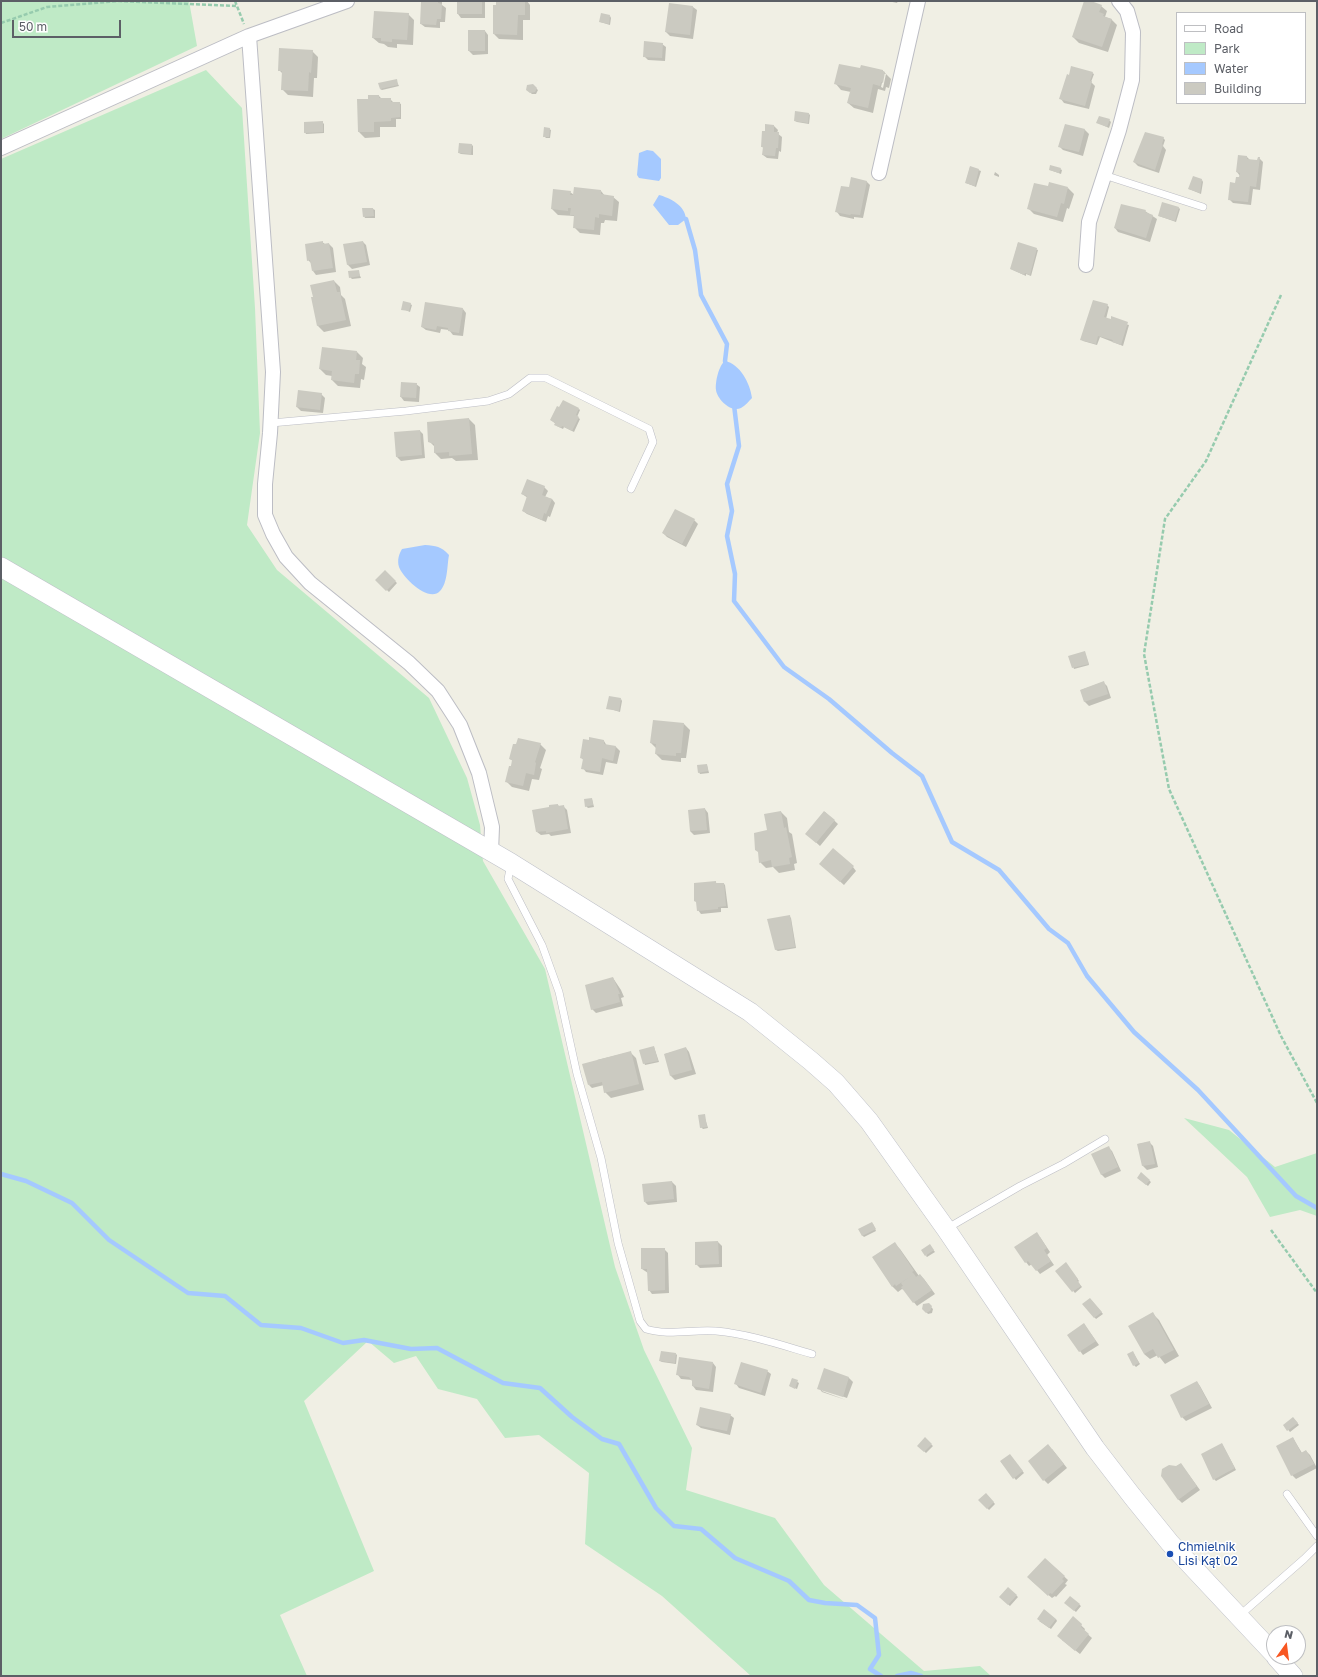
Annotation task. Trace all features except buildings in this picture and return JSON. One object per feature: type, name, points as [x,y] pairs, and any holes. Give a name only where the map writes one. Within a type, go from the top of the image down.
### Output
[{"type":"street","points":[[1,148],[249,36],[347,1]]},
{"type":"street","points":[[879,172],[918,1]]},
{"type":"street","points":[[1086,265],[1089,222],[1119,130],[1132,80],[1133,32],[1127,11],[1119,1]]},
{"type":"street","points":[[249,36],[273,372],[271,423],[265,484],[265,516],[286,557],[310,583],[409,663],[438,691],[460,725],[479,773],[492,827],[491,852]]},
{"type":"street","points":[[1,567],[511,863],[750,1012],[811,1061],[836,1083],[869,1121],[946,1229],[1118,1478],[1170,1543],[1266,1645]]},
{"type":"street","points":[[1283,1665],[1293,1676]]},
{"type":"lane","points":[[1104,175],[1203,206]]},
{"type":"lane","points":[[271,423],[406,411],[488,401],[509,394],[530,378],[546,378],[649,429],[653,442],[631,489]]},
{"type":"lane","points":[[511,863],[508,879],[542,945],[559,992],[577,1074],[601,1158],[618,1243],[640,1321],[646,1329],[657,1332],[716,1331],[758,1338],[812,1354]]},
{"type":"lane","points":[[946,1229],[1105,1139]]},
{"type":"lane","points":[[1287,1494],[1317,1536]]},
{"type":"lane","points":[[1239,1616],[1317,1546]]},
{"type":"path","points":[[1,23],[47,7],[119,1],[237,6]]},
{"type":"path","points":[[235,1],[249,36]]},
{"type":"path","points":[[1281,295],[1206,461],[1166,519],[1144,654],[1169,789],[1281,1036],[1317,1103]]},
{"type":"path","points":[[1271,1230],[1317,1293]]},
{"type":"green space","points":[[1,1],[189,1],[197,46],[1,139]]},
{"type":"green space","points":[[206,70],[242,108],[255,308],[260,433],[247,525],[277,570],[429,698],[467,778],[480,825],[483,861],[545,969],[615,1267],[644,1350],[692,1448],[686,1490],[775,1518],[824,1585],[924,1671],[980,1666],[991,1676],[751,1676],[662,1596],[585,1544],[589,1473],[539,1435],[505,1438],[477,1399],[438,1389],[416,1356],[394,1363],[368,1341],[304,1401],[374,1571],[280,1615],[307,1676],[1,1676],[1,159]]},
{"type":"green space","points":[[1184,1118],[1229,1130],[1275,1167],[1317,1153],[1317,1216],[1300,1210],[1270,1217],[1247,1177]]},
{"type":"water","points":[[647,150],[653,151],[661,159],[661,178],[659,181],[639,178],[637,175],[639,153]]},
{"type":"water","points":[[659,195],[672,200],[680,206],[686,219],[678,225],[669,225],[653,205]]},
{"type":"water","points":[[725,361],[740,370],[747,380],[752,398],[741,408],[733,409],[729,407],[717,394],[717,378],[721,366]]},
{"type":"water","points":[[425,545],[438,547],[449,555],[447,574],[443,588],[435,594],[423,592],[417,588],[401,572],[398,564],[402,549]]},
{"type":"waterway","points":[[686,219],[695,250],[701,295],[727,344],[725,361],[726,366]]},
{"type":"waterway","points":[[734,405],[739,446],[727,484],[732,511],[727,536],[735,574],[734,601],[784,667],[829,699],[892,753],[922,776],[952,842],[999,870],[1049,929],[1068,943],[1087,976],[1134,1032],[1198,1090],[1296,1196],[1317,1208]]},
{"type":"waterway","points":[[1,1174],[26,1181],[72,1203],[109,1240],[188,1293],[225,1296],[261,1325],[301,1328],[343,1343],[364,1340],[411,1349],[437,1348],[503,1383],[540,1388],[572,1417],[602,1439],[619,1444],[656,1508],[674,1526],[701,1529],[735,1558],[789,1581],[809,1600],[825,1603],[857,1605],[875,1618],[879,1655],[870,1669],[881,1676]]},
{"type":"waterway","points":[[897,1676],[911,1673],[921,1676]]},
{"type":"place","name":"Chmielnik Lisi Kąt 02","points":[[1170,1554]]}]
